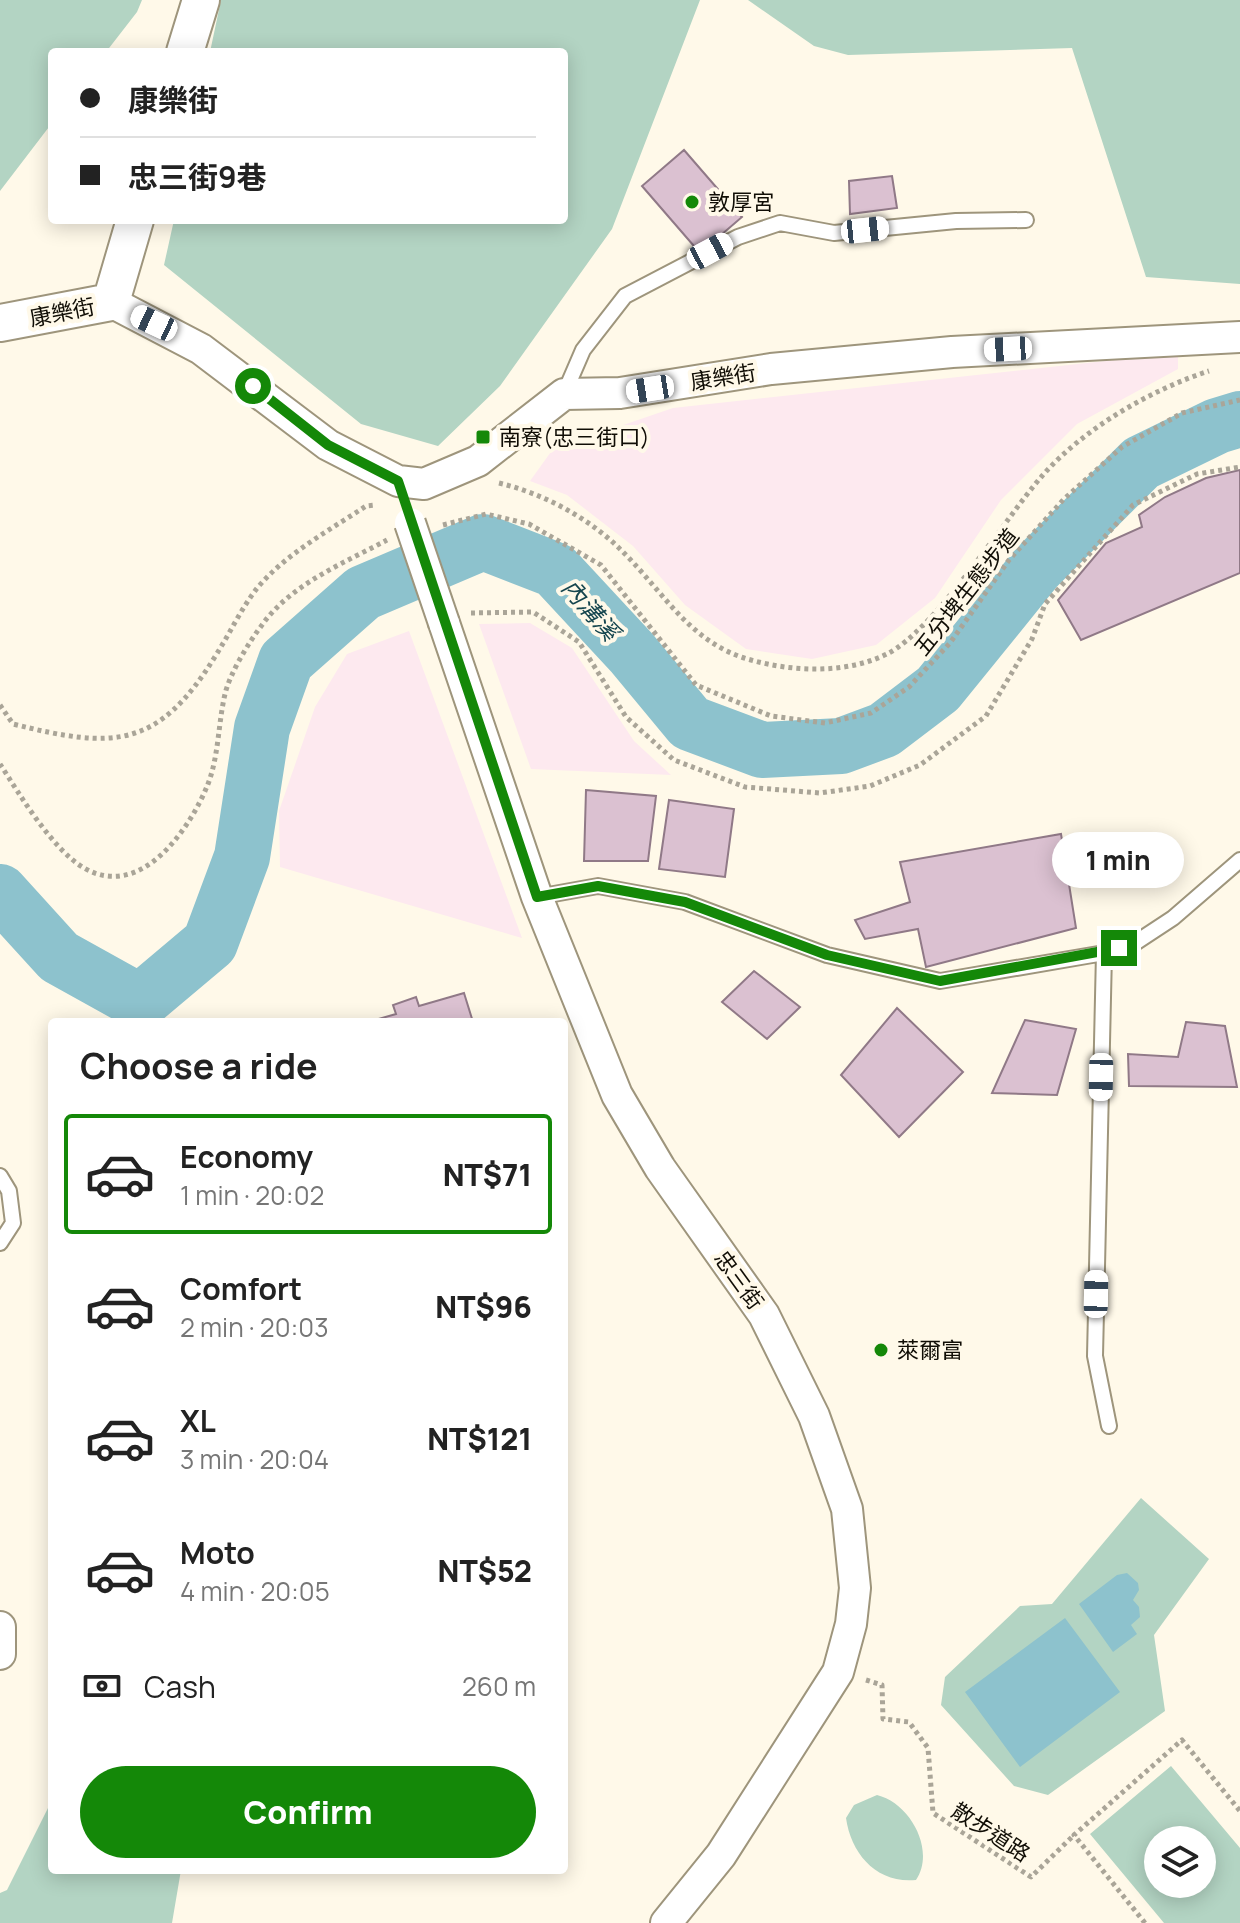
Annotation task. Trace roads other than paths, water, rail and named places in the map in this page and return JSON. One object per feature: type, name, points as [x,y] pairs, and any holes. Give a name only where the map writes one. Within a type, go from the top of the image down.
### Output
[{"type":"street","points":[[186,48],[201,0]]},
{"type":"street","points":[[111,302],[134,224]]},
{"type":"street","name":"康樂街","points":[[0,323],[111,302],[201,349],[328,445],[409,514]]},
{"type":"street","name":"康樂街","points":[[564,394],[620,393],[771,369],[952,352],[1240,337]]},
{"type":"street","points":[[409,514],[424,484],[478,461],[564,394]]},
{"type":"street","name":"忠三街","points":[[409,514],[537,897],[617,1095],[660,1168],[764,1315],[814,1416],[847,1509],[855,1588],[851,1624],[838,1672],[721,1855],[666,1923]]},
{"type":"street","points":[[0,1627],[0,1654]]},
{"type":"lane","points":[[564,394],[583,350],[625,296],[738,237],[780,223],[834,233],[956,221],[1026,220]]},
{"type":"lane","points":[[537,897],[598,886],[685,902],[827,955],[940,981],[1104,953],[1135,943],[1173,918],[1240,860]]},
{"type":"lane","points":[[1104,953],[1095,1356],[1109,1426]]},
{"type":"lane","points":[[0,1176],[9,1191],[13,1223],[0,1243]]},
{"type":"water","points":[[1127,1573],[1138,1583],[1139,1590],[1133,1600],[1139,1607],[1140,1617],[1131,1625],[1137,1634],[1113,1652],[1079,1604],[1117,1575]]},
{"type":"water","points":[[1065,1618],[1120,1692],[1020,1767],[965,1692]]},
{"type":"waterway","name":"內溝溪","points":[[0,892],[59,957],[140,1002],[210,943],[242,857],[262,728],[286,661],[363,593],[483,542],[555,570],[632,653],[690,723],[762,750],[841,746],[884,730],[938,689],[1036,568],[1141,463],[1217,426],[1240,419]]},
{"type":"place","name":"敦厚宮","points":[[692,202]]},
{"type":"place","name":"南寮(忠三街口)","points":[[483,437]]},
{"type":"place","name":"萊爾富","points":[[881,1350]]}]
